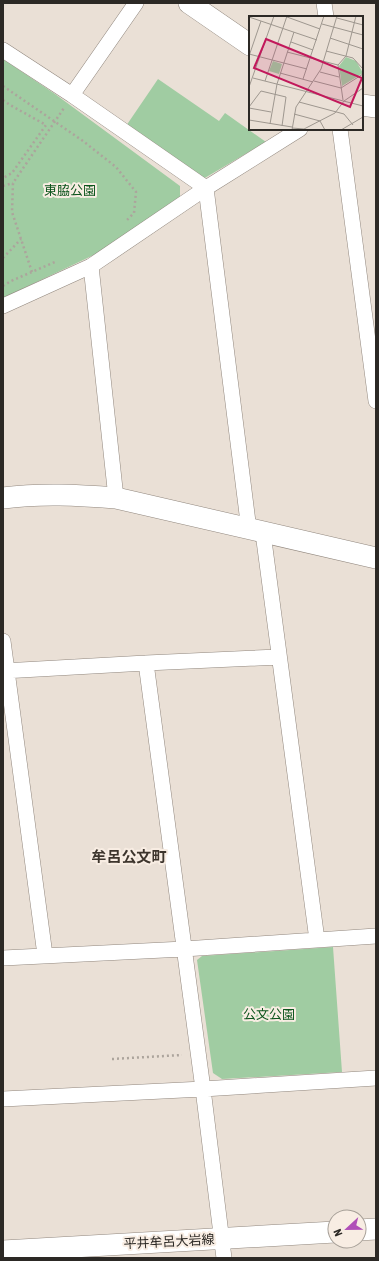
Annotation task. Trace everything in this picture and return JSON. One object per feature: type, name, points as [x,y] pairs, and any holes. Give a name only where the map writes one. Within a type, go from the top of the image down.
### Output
[{"type":"street","points":[[72,95],[136,3]]},
{"type":"street","points":[[189,3],[249,44]]},
{"type":"street","points":[[324,3],[326,16]]},
{"type":"street","points":[[3,50],[72,95],[206,188],[256,531],[279,657],[317,940]]},
{"type":"street","points":[[363,105],[376,107]]},
{"type":"street","points":[[3,306],[91,266],[206,188],[298,130]]},
{"type":"street","points":[[340,130],[376,401]]},
{"type":"street","points":[[91,266],[116,498]]},
{"type":"street","points":[[3,498],[51,495],[116,498],[376,558]]},
{"type":"street","points":[[3,641],[5,671],[45,955]]},
{"type":"street","points":[[5,671],[279,657]]},
{"type":"street","points":[[146,663],[224,1248]]},
{"type":"street","points":[[3,958],[184,949],[376,936]]},
{"type":"street","points":[[3,1099],[203,1089],[376,1078]]},
{"type":"street","name":"平井牟呂大岩線","points":[[3,1251],[224,1248],[327,1233]]},
{"type":"path","points":[[3,86],[83,141],[116,167],[136,192],[134,213],[125,222]]},
{"type":"path","points":[[40,289],[32,272],[12,212],[13,183],[34,151],[56,122],[72,95]]},
{"type":"path","points":[[3,100],[46,125],[12,173],[3,178]]},
{"type":"path","points":[[3,186],[13,183]]},
{"type":"path","points":[[3,258],[21,239]]},
{"type":"path","points":[[3,286],[59,260]]},
{"type":"path","points":[[112,1059],[198,1054]]},
{"type":"green space","name":"東脇公園","points":[[3,59],[55,94],[180,186],[180,197],[100,252],[3,298]]},
{"type":"green space","points":[[158,79],[219,121],[225,113],[266,142],[203,179],[126,126]]},
{"type":"green space","name":"公文公園","points":[[333,947],[342,1072],[222,1079],[213,1073],[197,960],[202,956]]},
{"type":"district","name":"牟呂公文町","points":[[129,857]]}]
